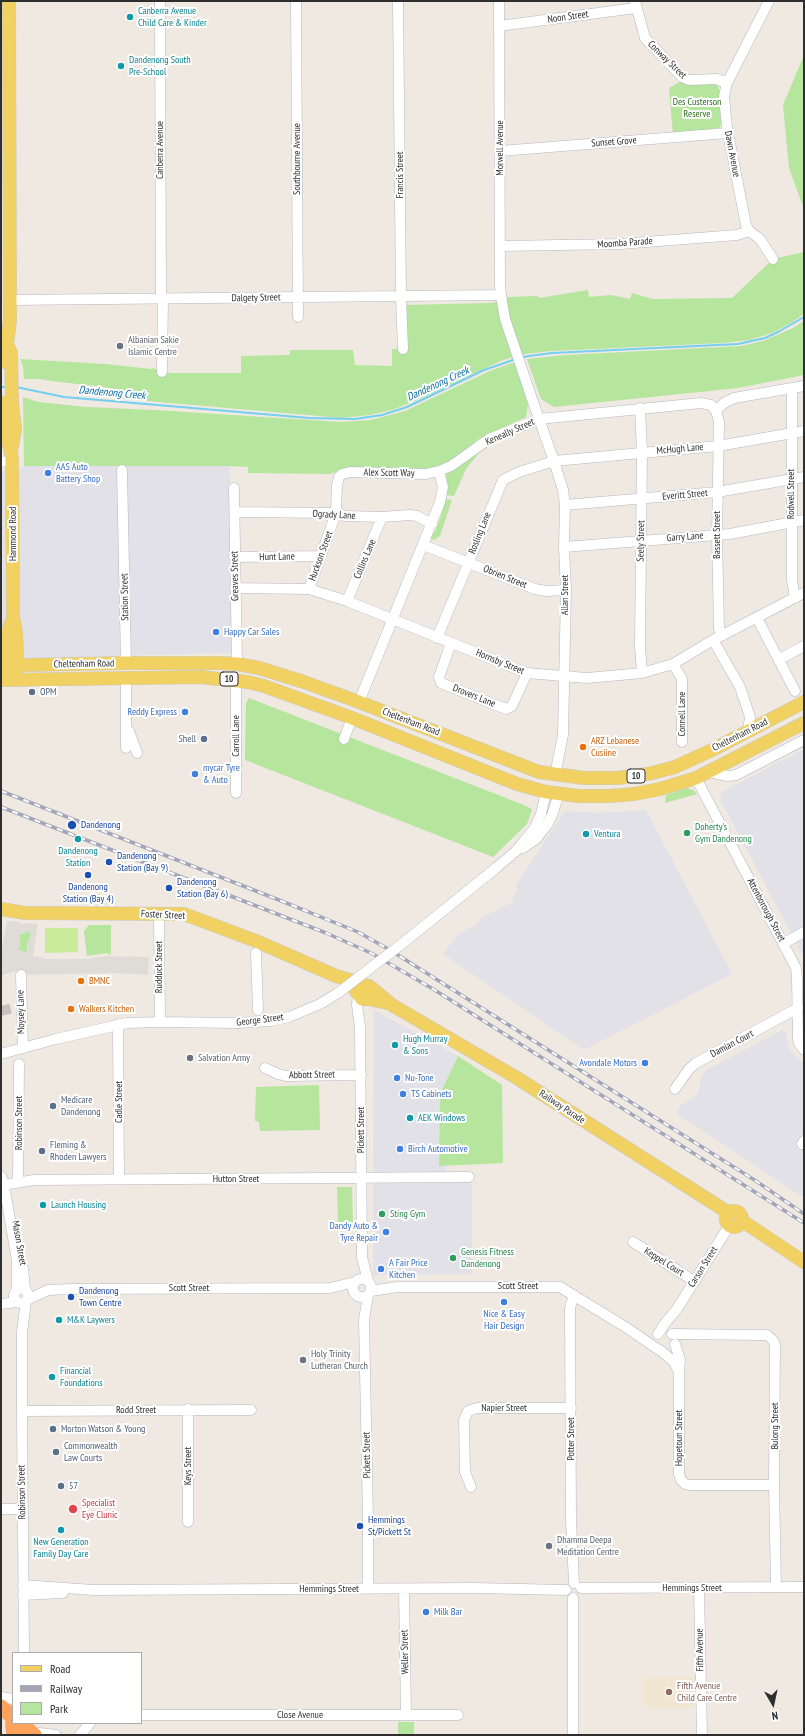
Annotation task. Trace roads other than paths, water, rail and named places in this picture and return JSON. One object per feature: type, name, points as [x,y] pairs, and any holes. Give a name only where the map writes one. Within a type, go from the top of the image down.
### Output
[{"type":"highway","points":[[1,1707],[12,1716]]},
{"type":"highway","points":[[13,1724],[14,1735]]},
{"type":"main road","name":"Hammond Road","points":[[1,362],[5,323],[10,300],[9,1]]},
{"type":"main road","name":"Hammond Road","points":[[3,344],[11,353],[11,374],[5,403],[15,433],[8,458],[13,616],[17,635],[8,666]]},
{"type":"main road","name":"Hammond Road","points":[[8,666],[4,639],[13,616]]},
{"type":"main road","name":"Cheltenham Road","points":[[8,666],[126,663],[237,664],[260,668],[359,702],[532,769],[555,775],[591,778],[617,778],[648,774],[675,767],[712,750],[804,702]]},
{"type":"main road","name":"Station Street","points":[[126,663],[126,679]]},
{"type":"main road","points":[[236,680],[237,664]]},
{"type":"main road","points":[[7,680],[8,666]]},
{"type":"main road","name":"Cheltenham Road","points":[[7,680],[200,677],[236,680],[264,686],[352,718],[506,780],[553,793],[589,796],[626,795],[660,789],[696,778],[804,723]]},
{"type":"main road","points":[[352,718],[359,702]]},
{"type":"main road","points":[[553,793],[555,775]]},
{"type":"main road","name":"Foster Street","points":[[1,910],[29,913],[159,913],[187,915],[256,941],[336,976],[365,993]]},
{"type":"main road","name":"Railway Parade","points":[[365,993],[392,1005],[517,1078],[729,1219]]},
{"type":"main road","points":[[729,1219],[738,1226],[742,1220],[804,1262]]},
{"type":"street","name":"Canberra Avenue","points":[[160,1],[162,372]]},
{"type":"street","name":"Southbourne Avenue","points":[[296,1],[298,317]]},
{"type":"street","name":"Francis Street","points":[[398,1],[400,296],[403,349]]},
{"type":"street","name":"Morwell Avenue","points":[[499,1],[501,295],[508,328]]},
{"type":"street","name":"Dawn Avenue","points":[[749,231],[746,225],[728,133],[724,96],[727,83],[769,1]]},
{"type":"street","name":"Noon Street","points":[[499,26],[635,4]]},
{"type":"street","name":"Conway Street","points":[[635,4],[645,38],[684,79],[716,79],[727,83]]},
{"type":"street","name":"Sunset Grove","points":[[500,151],[728,133]]},
{"type":"street","name":"Moomba Parade","points":[[500,246],[614,244],[737,235],[749,231]]},
{"type":"street","points":[[749,231],[760,239],[773,259]]},
{"type":"street","name":"Dalgety Street","points":[[10,300],[501,295]]},
{"type":"street","name":"Allan Street","points":[[508,328],[554,461],[563,490],[565,505],[564,547],[566,590],[563,735],[555,775]]},
{"type":"street","points":[[716,410],[724,403],[734,398],[804,386]]},
{"type":"street","name":"Rodwell Street","points":[[792,388],[792,580],[800,596]]},
{"type":"street","name":"Keneally Street","points":[[439,471],[451,466],[489,439],[539,419],[701,403],[711,405],[716,410]]},
{"type":"street","name":"Seely Street","points":[[640,408],[642,453],[640,646],[642,673]]},
{"type":"street","name":"Bassett Street","points":[[716,410],[719,422],[717,535],[720,629],[723,635]]},
{"type":"street","name":"McHugh Lane","points":[[554,461],[718,446],[804,431]]},
{"type":"street","name":"Rosling Lane","points":[[437,638],[503,480],[519,472],[554,461]]},
{"type":"street","name":"Station Street","points":[[122,470],[126,663]]},
{"type":"street","points":[[359,702],[442,496],[439,471]]},
{"type":"street","name":"Alex Scott Way","points":[[339,477],[342,474],[350,472],[426,474],[439,471]]},
{"type":"street","name":"Huckson Street","points":[[309,589],[336,513],[339,477]]},
{"type":"street","name":"Everitt Street","points":[[565,505],[718,492],[804,477]]},
{"type":"street","name":"Greaves Street","points":[[234,488],[237,664]]},
{"type":"street","name":"Ogrady Lane","points":[[235,512],[336,513],[345,516],[382,517],[417,516],[432,524]]},
{"type":"street","name":"Collins Lane","points":[[347,601],[382,517]]},
{"type":"street","name":"Garry Lane","points":[[564,547],[717,535],[804,520]]},
{"type":"street","name":"Obrien Street","points":[[423,545],[535,589],[546,591],[566,590]]},
{"type":"street","name":"Hunt Lane","points":[[234,557],[321,556]]},
{"type":"street","name":"Hornsby Street","points":[[235,588],[309,589],[347,601],[527,673],[587,678],[642,673],[673,664],[713,640],[800,596]]},
{"type":"street","points":[[757,618],[780,659],[795,691]]},
{"type":"street","points":[[713,640],[740,688],[750,717],[748,731]]},
{"type":"street","name":"Drovers Lane","points":[[451,643],[439,677],[441,683],[506,710],[512,706],[527,673]]},
{"type":"street","points":[[780,659],[804,646]]},
{"type":"street","name":"Connell Lane","points":[[673,664],[682,679],[682,742]]},
{"type":"street","name":"Station Street","points":[[126,679],[126,748]]},
{"type":"street","name":"Carroll Lane","points":[[236,680],[236,792]]},
{"type":"street","points":[[344,739],[352,718]]},
{"type":"street","name":"Station Street","points":[[126,724],[137,753]]},
{"type":"street","points":[[709,772],[734,776],[804,740]]},
{"type":"street","name":"Attenborough Street","points":[[696,778],[784,943],[797,973],[798,1039],[804,1050]]},
{"type":"street","name":"George Street","points":[[1,1054],[118,1024],[160,1022],[238,1024],[271,1021],[289,1017],[320,1004],[338,993],[397,947],[516,851],[536,825],[553,793]]},
{"type":"street","name":"Rudduck Street","points":[[159,913],[160,1022]]},
{"type":"street","points":[[784,943],[804,932]]},
{"type":"street","points":[[256,953],[258,1010]]},
{"type":"street","name":"Moysey Lane","points":[[21,975],[17,1007],[23,1048]]},
{"type":"street","name":"Pickett Street","points":[[365,993],[360,1027],[360,1075],[368,1589]]},
{"type":"street","name":"Damian Court","points":[[675,1089],[689,1069],[696,1063],[798,1008]]},
{"type":"street","name":"Cadle Street","points":[[118,1024],[119,1179]]},
{"type":"street","name":"Robinson Street","points":[[18,1181],[19,1064]]},
{"type":"street","name":"Abbott Street","points":[[265,1068],[286,1076],[360,1075]]},
{"type":"street","name":"Hutton Street","points":[[2,1180],[469,1177]]},
{"type":"street","name":"Mason Street","points":[[2,1180],[17,1261]]},
{"type":"street","name":"Mason Street","points":[[6,1196],[13,1211],[23,1262],[21,1296]]},
{"type":"street","name":"Carson Street","points":[[658,1334],[677,1309],[729,1219]]},
{"type":"street","name":"Keppel Court","points":[[633,1242],[694,1281]]},
{"type":"street","name":"Robinson Street","points":[[17,1261],[21,1296],[22,1332],[24,1652]]},
{"type":"street","name":"Scott Street","points":[[1,1304],[34,1289],[553,1287],[563,1289],[627,1328],[659,1350]]},
{"type":"street","name":"Scott Street","points":[[1,1300],[21,1296]]},
{"type":"street","name":"Potter Street","points":[[573,1587],[571,1520],[570,1308],[574,1296]]},
{"type":"street","name":"Carson Street","points":[[674,1338],[677,1309]]},
{"type":"street","name":"Scott Street","points":[[627,1328],[645,1337],[658,1334]]},
{"type":"street","points":[[659,1350],[669,1352],[674,1338],[665,1331],[658,1334],[655,1344],[659,1350],[674,1362],[679,1372]]},
{"type":"street","name":"Bulong Street","points":[[674,1338],[685,1338],[700,1335],[767,1335],[773,1340],[775,1345],[774,1485],[776,1587]]},
{"type":"street","name":"Hopetoun Street","points":[[674,1338],[680,1358],[680,1476],[682,1481],[689,1485],[774,1485]]},
{"type":"street","name":"Napier Street","points":[[471,1487],[465,1472],[464,1418],[468,1410],[477,1408],[571,1408]]},
{"type":"street","name":"Keys Street","points":[[188,1409],[188,1522]]},
{"type":"street","name":"Rodd Street","points":[[22,1410],[252,1410]]},
{"type":"street","points":[[1,1509],[22,1509]]},
{"type":"street","points":[[573,1587],[569,1596],[573,1598],[573,1735]]},
{"type":"street","name":"Hemmings Street","points":[[23,1590],[804,1587]]},
{"type":"street","name":"Fifth Avenue","points":[[699,1588],[702,1735]]},
{"type":"street","name":"Weller Street","points":[[404,1589],[406,1714]]},
{"type":"street","points":[[1,1697],[12,1698]]},
{"type":"street","name":"Close Avenue","points":[[142,1715],[458,1715]]},
{"type":"street","points":[[80,1735],[89,1724]]},
{"type":"street","points":[[29,1729],[56,1735]]},
{"type":"waterway","name":"Dandenong Creek","points":[[522,357],[552,353],[738,344],[765,338],[804,317]]},
{"type":"waterway","name":"Dandenong Creek","points":[[16,387],[64,397],[309,418],[355,419],[382,415],[407,407],[484,370],[516,359]]},
{"type":"waterway","name":"Dandenong Creek","points":[[1,387],[8,387]]},
{"type":"tunnel","points":[[1,1011],[13,1008]]},
{"type":"railway","points":[[1,791],[358,932],[390,950],[756,1181],[804,1214]]},
{"type":"railway","points":[[1,807],[326,933],[371,953],[433,989],[804,1223]]},
{"type":"place","name":"Canberra Avenue Child Care & Kinder","points":[[130,17]]},
{"type":"place","name":"Dandenong South Pre-School","points":[[121,66]]},
{"type":"place","name":"Albanian Sakie Islamic Centre","points":[[120,346]]},
{"type":"place","name":"AAS Auto Battery Shop","points":[[48,473]]},
{"type":"place","name":"Happy Car Sales","points":[[216,632]]},
{"type":"place","name":"OPM","points":[[32,692]]},
{"type":"place","name":"Reddy Express","points":[[185,712]]},
{"type":"place","name":"Shell","points":[[204,739]]},
{"type":"place","name":"ARZ Lebanese Cusiine","points":[[583,747]]},
{"type":"place","name":"mycar Tyre & Auto","points":[[195,774]]},
{"type":"place","name":"Dandenong","points":[[72,825]]},
{"type":"place","name":"Doherty's Gym Dandenong","points":[[687,833]]},
{"type":"place","name":"Ventura","points":[[586,834]]},
{"type":"place","name":"Dandenong Station","points":[[78,839]]},
{"type":"place","name":"Dandenong Station (Bay 9)","points":[[109,862]]},
{"type":"place","name":"Dandenong Station (Bay 4)","points":[[88,875]]},
{"type":"place","name":"Dandenong Station (Bay 6)","points":[[169,888]]},
{"type":"place","name":"BMNC","points":[[81,981]]},
{"type":"place","name":"Walkers Kitchen","points":[[71,1009]]},
{"type":"place","name":"Hugh Murray & Sons","points":[[395,1045]]},
{"type":"place","name":"Salvation Army","points":[[190,1058]]},
{"type":"place","name":"Avondale Motors","points":[[645,1063]]},
{"type":"place","name":"Nu-Tone","points":[[397,1078]]},
{"type":"place","name":"TS Cabinets","points":[[403,1094]]},
{"type":"place","name":"Medicare Dandenong","points":[[53,1106]]},
{"type":"place","name":"AEK Windows","points":[[410,1118]]},
{"type":"place","name":"Birch Automotive","points":[[400,1149]]},
{"type":"place","name":"Fleming & Rhoden Lawyers","points":[[42,1151]]},
{"type":"place","name":"Launch Housing","points":[[43,1205]]},
{"type":"place","name":"Sting Gym","points":[[382,1214]]},
{"type":"place","name":"Dandy Auto & Tyre Repair","points":[[386,1232]]},
{"type":"place","name":"Genesis Fitness Dandenong","points":[[453,1258]]},
{"type":"place","name":"A Fair Price Kitchen","points":[[381,1269]]},
{"type":"place","name":"Dandenong Town Centre","points":[[71,1297]]},
{"type":"place","name":"Nice & Easy Hair Design","points":[[504,1302]]},
{"type":"place","name":"M&K Laywers","points":[[59,1320]]},
{"type":"place","name":"Holy Trinity Lutheran Church","points":[[303,1360]]},
{"type":"place","name":"Financial Foundations","points":[[52,1377]]},
{"type":"place","name":"Morton Watson & Young","points":[[53,1429]]},
{"type":"place","name":"Commonwealth Law Courts","points":[[56,1452]]},
{"type":"place","name":"57","points":[[61,1486]]},
{"type":"place","name":"Specialist Eye Clunic","points":[[73,1509]]},
{"type":"place","name":"Hemmings St/Pickett St","points":[[360,1526]]},
{"type":"place","name":"New Generation Family Day Care","points":[[61,1530]]},
{"type":"place","name":"Dhamma Deepa Meditation Centre","points":[[549,1546]]},
{"type":"place","name":"Milk Bar","points":[[426,1612]]},
{"type":"place","name":"Fifth Avenue Child Care Centre","points":[[669,1692]]},
{"type":"park label","name":"Des Custerson Reserve","points":[[697,108]]}]
